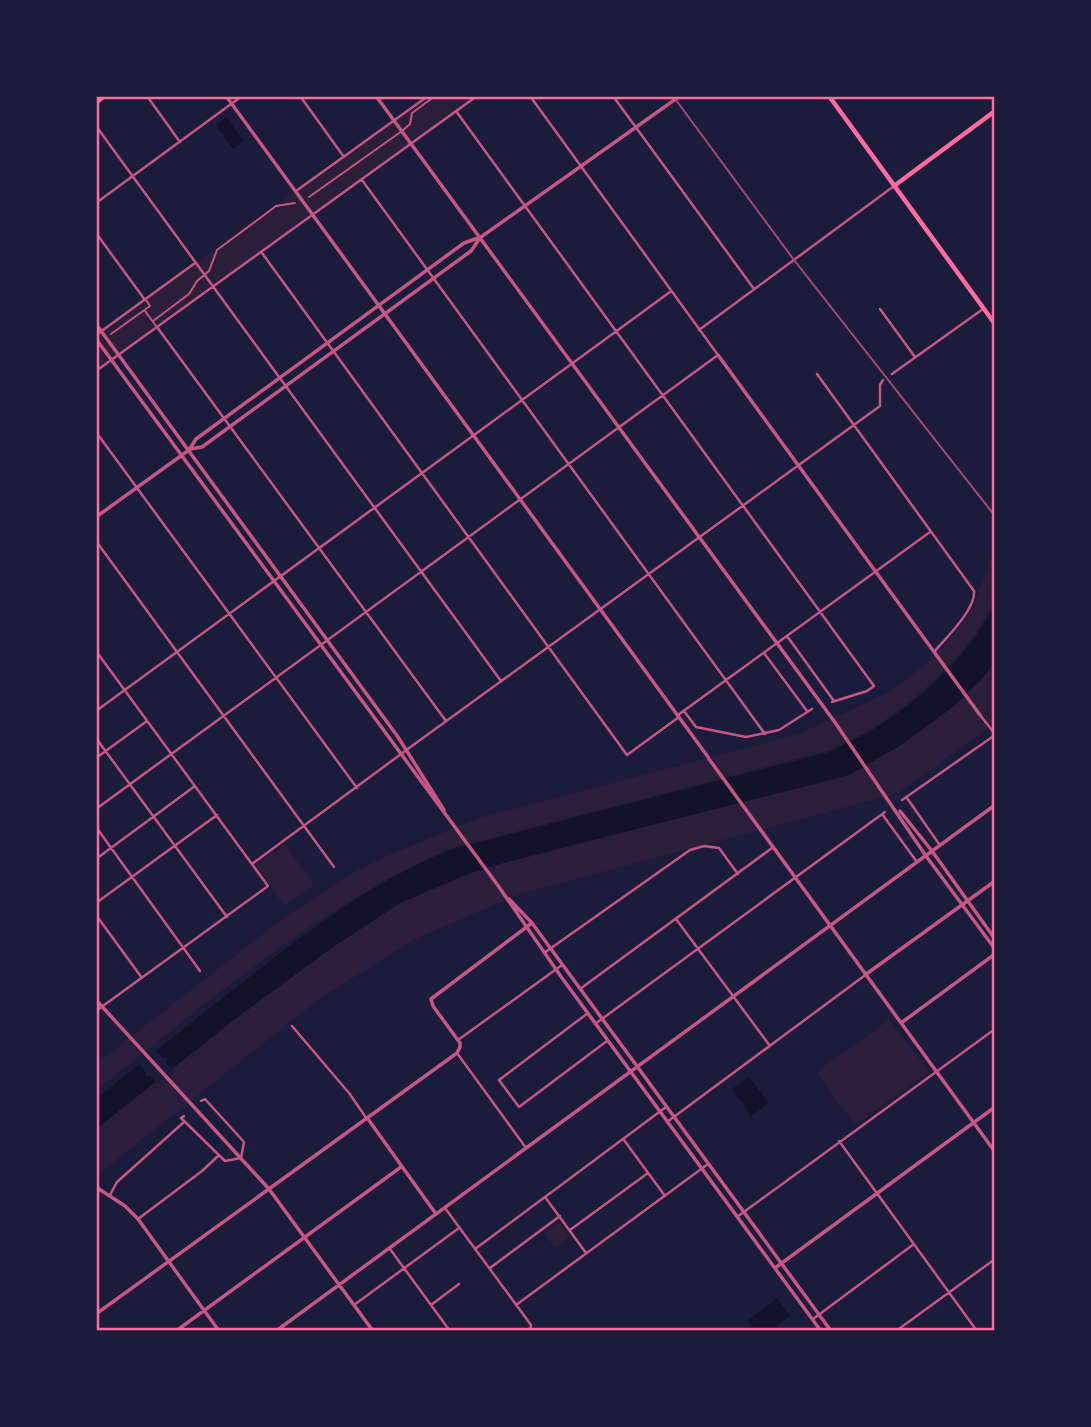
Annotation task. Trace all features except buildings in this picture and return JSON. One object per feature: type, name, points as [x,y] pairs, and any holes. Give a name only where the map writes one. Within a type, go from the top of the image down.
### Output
[{"type":"main road","points":[[96,103],[105,96]]},
{"type":"main road","points":[[829,96],[995,324]]},
{"type":"main road","points":[[894,186],[995,111]]},
{"type":"street","points":[[146,96],[180,142]]},
{"type":"street","points":[[226,96],[995,1152]]},
{"type":"street","points":[[96,203],[242,96]]},
{"type":"street","points":[[300,96],[344,156]]},
{"type":"street","points":[[376,96],[834,720],[995,952],[901,1023]]},
{"type":"street","points":[[296,191],[428,96]]},
{"type":"street","points":[[309,198],[402,131],[410,124],[412,113],[435,96]]},
{"type":"street","points":[[96,371],[477,96]]},
{"type":"street","points":[[530,96],[995,735],[902,800]]},
{"type":"street","points":[[614,96],[754,289]]},
{"type":"street","points":[[96,517],[188,450],[196,439],[224,418],[464,243],[481,237],[680,96]]},
{"type":"street","points":[[456,111],[874,686],[867,691],[833,701],[787,636]]},
{"type":"street","points":[[96,126],[501,681]]},
{"type":"street","points":[[362,180],[765,734]]},
{"type":"street","points":[[699,330],[894,186]]},
{"type":"street","points":[[153,321],[189,294],[211,267],[217,250],[276,206],[296,203]]},
{"type":"street","points":[[96,233],[150,306],[111,334]]},
{"type":"street","points":[[188,450],[202,447],[471,251],[481,237]]},
{"type":"street","points":[[262,253],[627,755],[684,710],[931,532]]},
{"type":"street","points":[[196,263],[96,337],[821,1331]]},
{"type":"street","points":[[96,711],[671,291]]},
{"type":"street","points":[[891,374],[983,308]]},
{"type":"street","points":[[144,309],[446,721]]},
{"type":"street","points":[[880,309],[915,358]]},
{"type":"street","points":[[96,324],[407,751],[456,829]]},
{"type":"street","points":[[96,809],[718,355]]},
{"type":"street","points":[[817,374],[974,593],[971,606],[934,652]]},
{"type":"street","points":[[253,864],[880,406],[880,384],[883,380]]},
{"type":"street","points":[[96,432],[357,788]]},
{"type":"street","points":[[96,541],[334,867]]},
{"type":"street","points":[[96,1011],[268,886],[97,653]]},
{"type":"street","points":[[684,710],[696,727],[746,737],[779,730],[809,710],[764,653]]},
{"type":"street","points":[[96,758],[147,721]]},
{"type":"street","points":[[96,738],[227,917]]},
{"type":"street","points":[[96,859],[195,786]]},
{"type":"street","points":[[883,790],[932,851],[995,939]]},
{"type":"street","points":[[907,798],[940,845]]},
{"type":"street","points":[[276,1331],[995,805]]},
{"type":"street","points":[[595,1024],[884,813],[917,862]]},
{"type":"street","points":[[96,903],[217,815]]},
{"type":"street","points":[[96,827],[200,971]]},
{"type":"street","points":[[544,953],[690,850],[704,846],[719,848],[738,874]]},
{"type":"street","points":[[580,989],[773,848]]},
{"type":"street","points":[[667,1122],[995,881]]},
{"type":"street","points":[[499,887],[532,923],[831,1331]]},
{"type":"street","points":[[96,915],[142,978]]},
{"type":"street","points":[[676,919],[770,1046]]},
{"type":"street","points":[[96,1314],[457,1053],[460,1047],[458,1040],[433,1006],[431,999],[532,923]]},
{"type":"street","points":[[458,1040],[562,965]]},
{"type":"street","points":[[96,1000],[269,1189],[373,1331]]},
{"type":"street","points":[[587,1013],[499,1080],[519,1107],[607,1041]]},
{"type":"street","points":[[292,1026],[349,1093],[436,1214]]},
{"type":"street","points":[[737,1217],[839,1140],[995,1029]]},
{"type":"street","points":[[457,1053],[526,1148]]},
{"type":"street","points":[[201,1101],[205,1099],[244,1142],[241,1158]]},
{"type":"street","points":[[475,1248],[666,1107]]},
{"type":"street","points":[[775,1268],[995,1107]]},
{"type":"street","points":[[184,1116],[181,1118],[225,1161],[241,1158]]},
{"type":"street","points":[[110,1195],[117,1182],[185,1122]]},
{"type":"street","points":[[624,1140],[665,1196]]},
{"type":"street","points":[[839,1140],[977,1331]]},
{"type":"street","points":[[138,1219],[219,1155]]},
{"type":"street","points":[[516,1305],[709,1164]]},
{"type":"street","points":[[176,1331],[401,1167]]},
{"type":"street","points":[[570,1230],[648,1173]]},
{"type":"street","points":[[96,1204],[97,1187],[138,1219],[219,1331]]},
{"type":"street","points":[[545,1197],[586,1253]]},
{"type":"street","points":[[445,1208],[531,1325],[530,1331]]},
{"type":"street","points":[[489,1268],[560,1216]]},
{"type":"street","points":[[354,1305],[459,1227]]},
{"type":"street","points":[[812,1319],[914,1244]]},
{"type":"street","points":[[389,1248],[450,1331]]},
{"type":"street","points":[[897,1331],[995,1259]]},
{"type":"street","points":[[431,1305],[459,1284]]},
{"type":"shaded area","points":[[428,96],[477,96],[96,371],[96,335]]},
{"type":"shaded area","points":[[226,117],[244,141],[233,149],[216,125]]},
{"type":"shaded area","points":[[995,541],[997,579],[994,600],[974,636],[945,670],[872,729],[830,750],[449,849],[401,872],[309,927],[222,991],[96,1091],[96,1064],[282,919],[347,876],[384,857],[479,818],[799,734],[887,693],[916,672],[946,644],[972,609]]},
{"type":"shaded area","points":[[995,603],[995,662],[980,681],[950,709],[898,747],[849,775],[503,863],[468,874],[400,903],[330,949],[235,1019],[96,1129],[96,1099],[299,939],[373,889],[453,849],[830,752],[874,729],[927,690],[974,639]]},
{"type":"shaded area","points":[[995,662],[995,723],[899,793],[520,894],[417,938],[318,1000],[96,1176],[96,1129],[235,1019],[330,949],[400,903],[468,874],[503,863],[830,780],[898,747],[950,709],[980,681]]},
{"type":"shaded area","points":[[285,844],[314,886],[284,906],[256,865]]},
{"type":"shaded area","points":[[889,1020],[930,1072],[855,1125],[816,1072]]},
{"type":"shaded area","points":[[749,1077],[769,1103],[751,1116],[732,1089]]},
{"type":"shaded area","points":[[560,1224],[570,1237],[555,1248],[544,1233]]},
{"type":"shaded area","points":[[777,1298],[790,1316],[770,1331],[756,1331],[748,1320]]},
{"type":"pier","points":[[154,1049],[167,1058],[167,1063],[175,1072],[158,1084],[150,1076],[146,1076],[137,1062]]},
{"type":"railway","points":[[673,96],[794,260],[995,516]]}]
